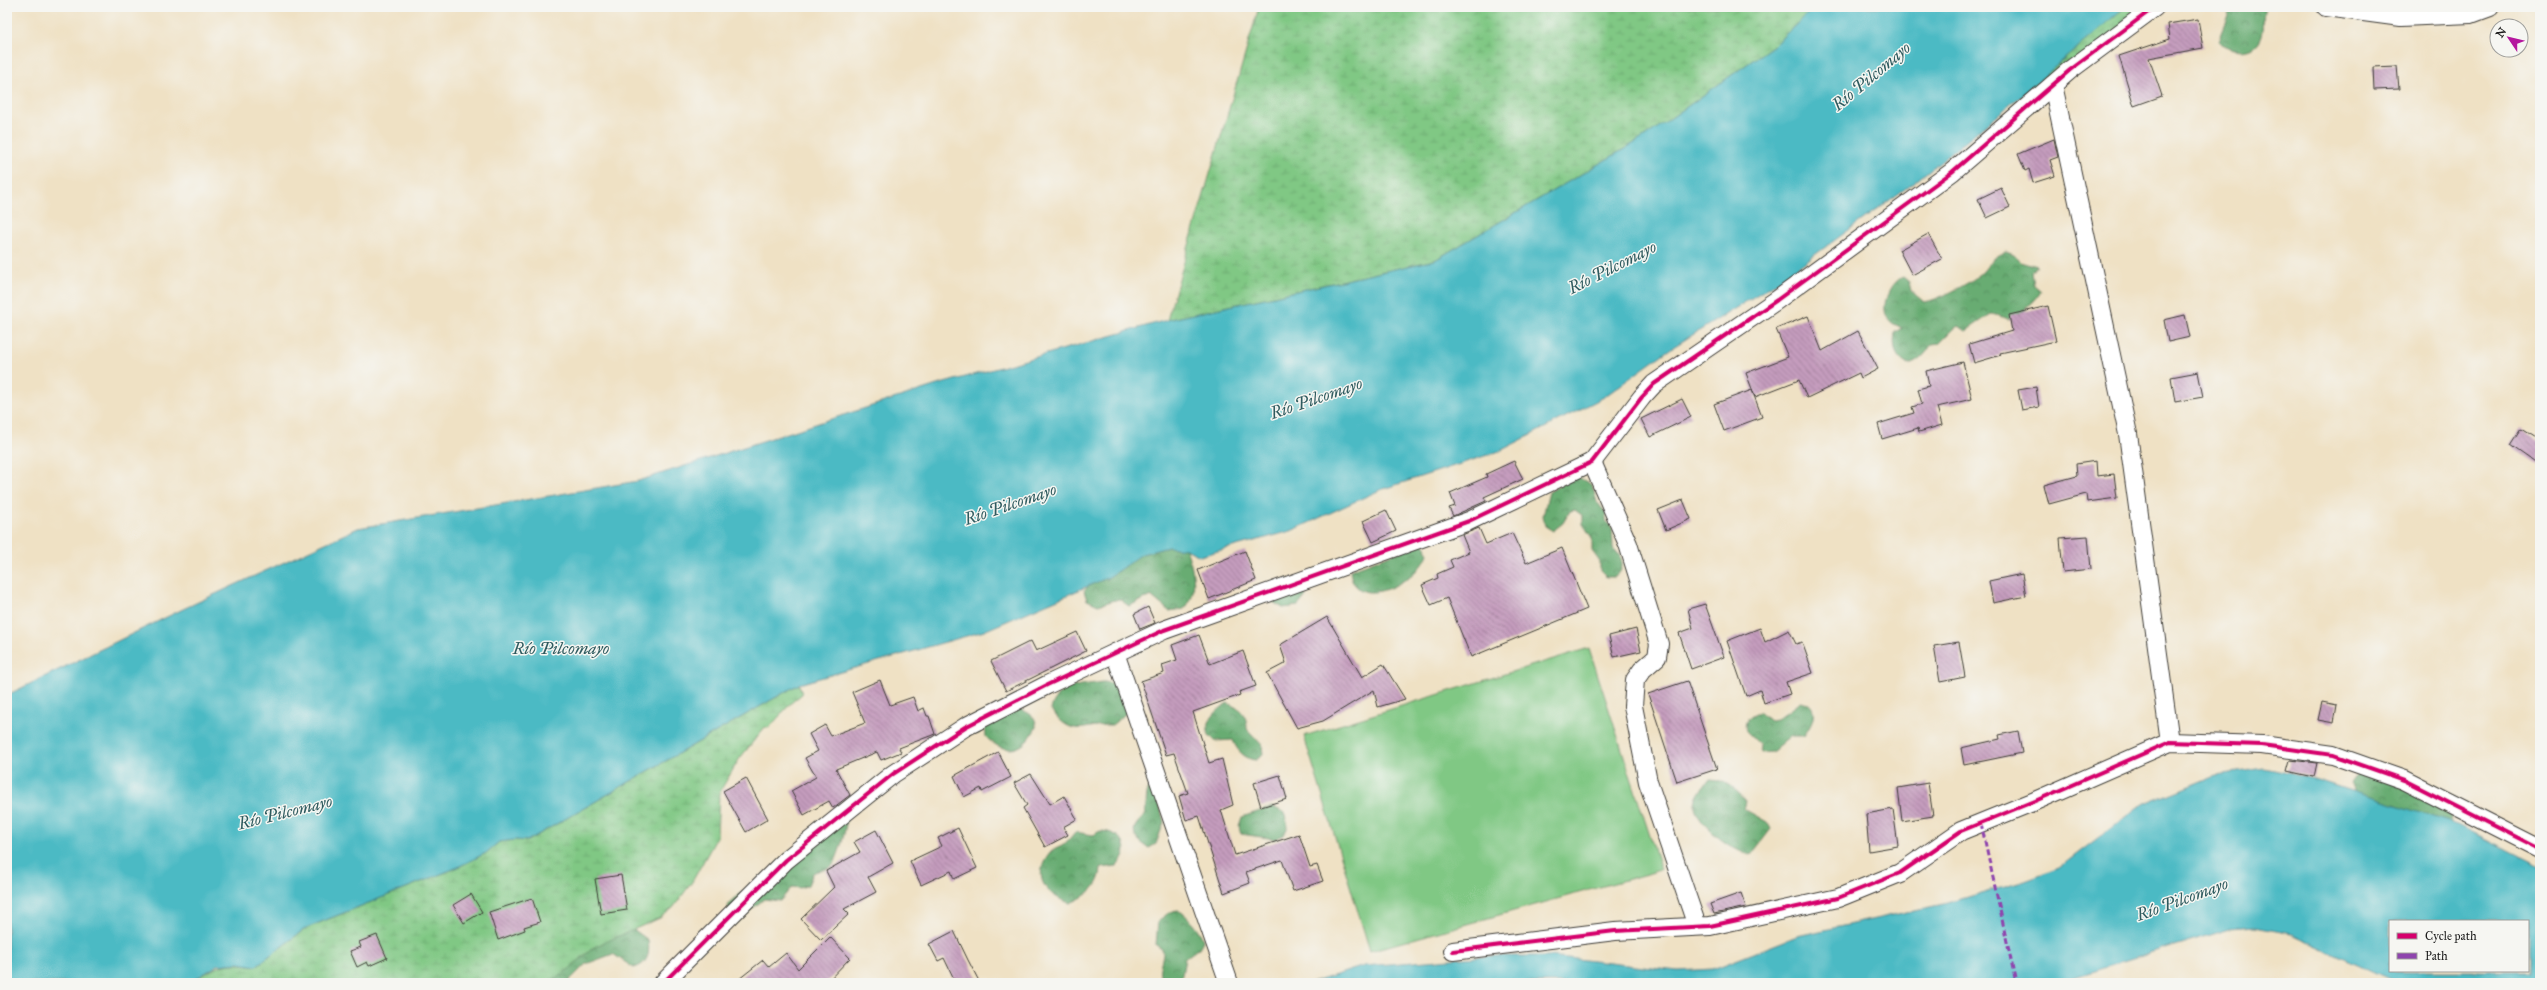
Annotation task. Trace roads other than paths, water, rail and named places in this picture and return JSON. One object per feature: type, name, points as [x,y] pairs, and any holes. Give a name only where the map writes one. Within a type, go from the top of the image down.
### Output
[{"type":"street","points":[[663,983],[786,860],[893,774],[965,727],[1164,630],[1469,521],[1592,462],[1642,397],[1654,384],[1777,300],[1952,172],[2053,85],[2155,7]]},
{"type":"street","points":[[2326,7],[2401,17],[2471,14],[2490,7]]},
{"type":"street","points":[[2053,85],[2128,434],[2170,742]]},
{"type":"street","points":[[1592,462],[1628,544],[1659,644],[1657,656],[1634,680],[1633,706],[1648,782],[1697,926]]},
{"type":"street","points":[[1115,653],[1229,983]]},
{"type":"street","points":[[1453,951],[1615,931],[1710,926],[1838,898],[1900,873],[1960,831],[2035,801],[2170,742],[2262,745],[2333,755],[2404,780],[2540,849]]},
{"type":"water","name":"Río Pilcomayo","points":[[1815,7],[2125,7],[2021,96],[1916,181],[1779,281],[1670,349],[1604,397],[1500,451],[1380,490],[1291,531],[1200,556],[1186,549],[1168,547],[1142,554],[1109,577],[984,631],[799,684],[527,841],[515,840],[499,842],[486,853],[456,868],[306,928],[256,966],[238,963],[218,965],[189,983],[7,983],[7,695],[183,609],[358,528],[638,481],[937,385],[1167,320],[1435,260],[1643,138],[1774,45]]},
{"type":"water","points":[[2265,768],[2315,779],[2458,825],[2540,866],[2540,983],[2399,983],[2292,934],[2255,927],[2230,929],[2055,983],[1311,983],[1364,966],[1489,956],[1550,956],[1678,971],[1713,969],[1797,936],[1948,903],[2025,880],[2060,867],[2138,807],[2216,775]]}]
